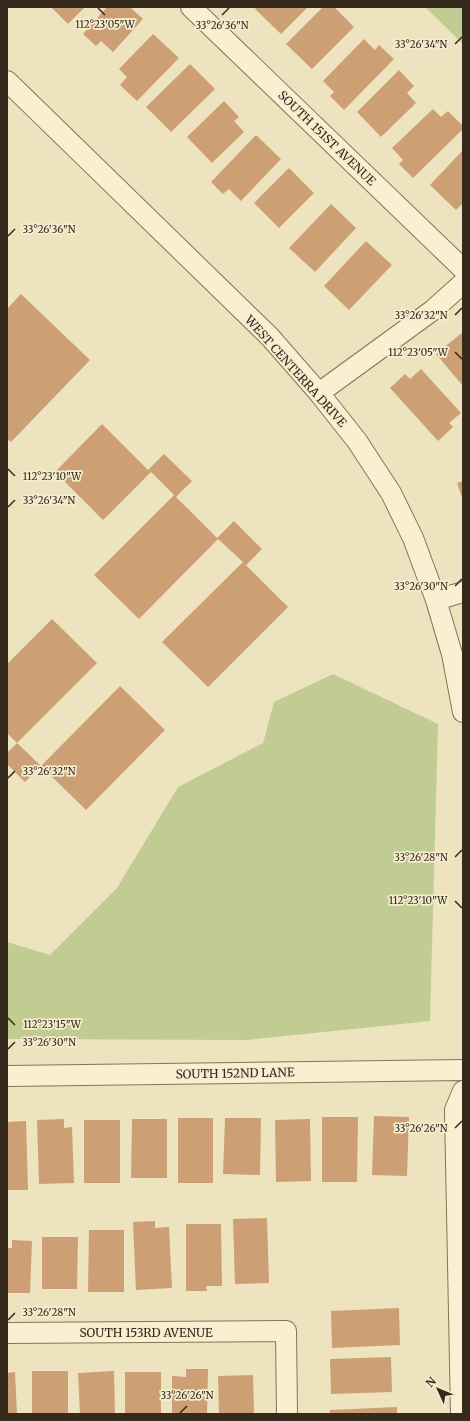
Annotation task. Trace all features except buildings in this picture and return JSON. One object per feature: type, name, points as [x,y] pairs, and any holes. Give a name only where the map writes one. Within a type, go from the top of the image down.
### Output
[{"type":"street","name":"SOUTH 151ST AVENUE","points":[[192,7],[463,269]]},
{"type":"street","name":"WEST CENTERRA DRIVE","points":[[7,81],[270,337],[319,393],[357,441],[391,493],[413,538],[436,600],[452,654],[463,712]]},
{"type":"street","points":[[319,393],[433,310],[463,283]]},
{"type":"street","points":[[436,600],[463,592]]},
{"type":"street","name":"SOUTH 152ND LANE","points":[[7,1076],[463,1070]]},
{"type":"street","points":[[461,1414],[462,1345],[455,1110],[463,1091]]},
{"type":"street","name":"SOUTH 153RD AVENUE","points":[[7,1333],[286,1331],[287,1414]]},
{"type":"green space","points":[[425,7],[463,7],[463,44]]},
{"type":"green space","points":[[333,674],[438,724],[430,1021],[247,1040],[7,1039],[7,942],[50,955],[117,888],[178,787],[263,743],[274,702]]}]
